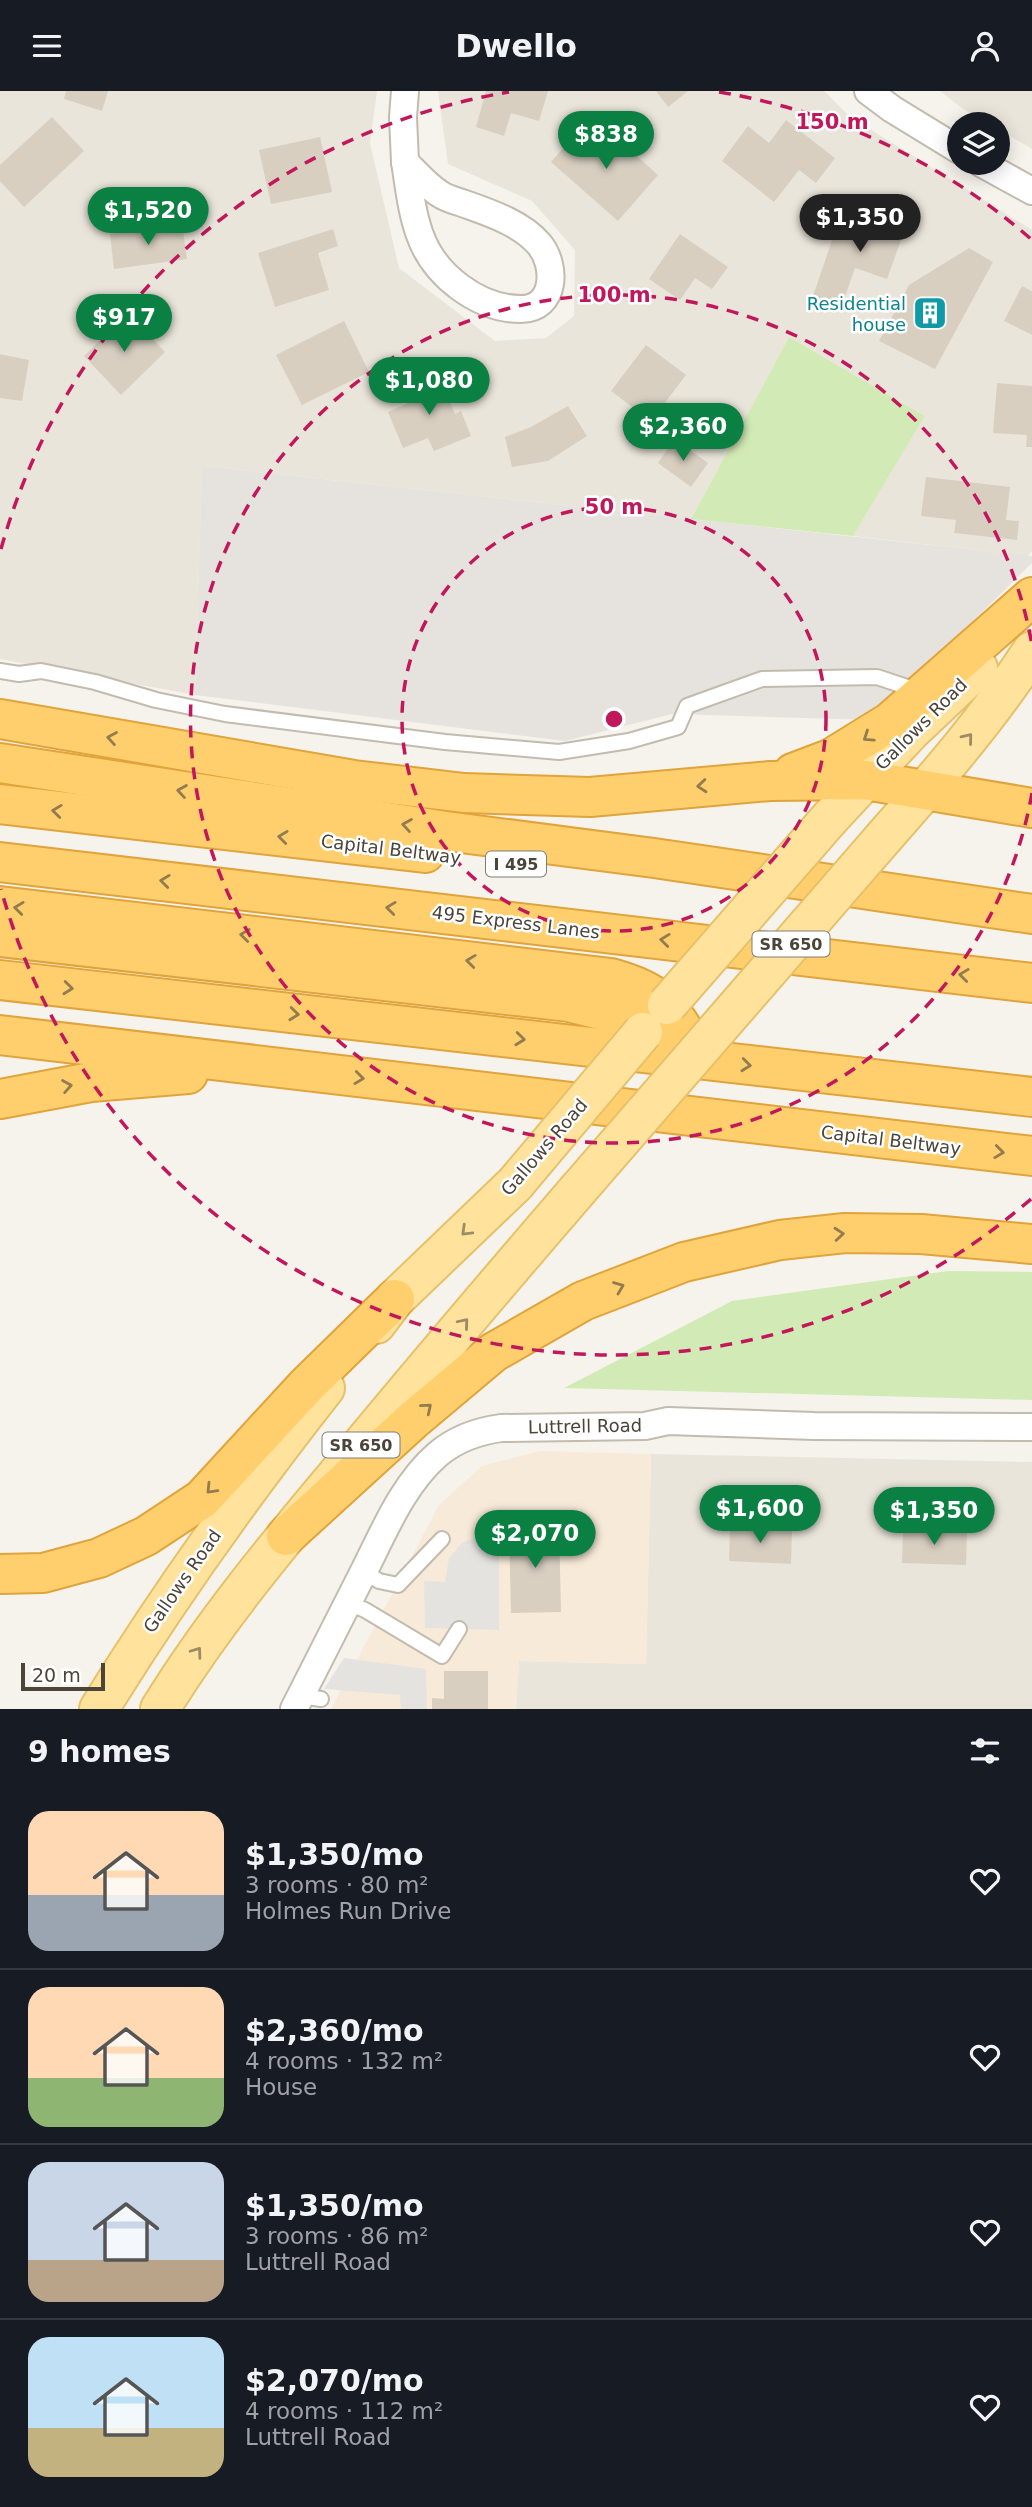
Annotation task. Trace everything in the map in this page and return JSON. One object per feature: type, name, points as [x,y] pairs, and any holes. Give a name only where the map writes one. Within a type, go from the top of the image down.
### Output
[{"type":"highway","points":[[770,781],[830,759],[890,722],[1032,597]]},
{"type":"highway","points":[[0,719],[354,780],[464,793],[590,797],[770,781],[865,780],[1032,808]]},
{"type":"highway","points":[[0,763],[446,831],[654,858],[1032,914]]},
{"type":"highway","name":"Capital Beltway","points":[[0,804],[1032,926]]},
{"type":"highway","name":"495 Express Lanes","points":[[0,862],[1032,983]]},
{"type":"highway","points":[[0,906],[599,992]]},
{"type":"highway","points":[[0,937],[599,992],[634,984],[655,1018],[697,1052]]},
{"type":"highway","points":[[0,981],[1032,1097]]},
{"type":"highway","name":"Capital Beltway","points":[[0,1035],[1032,1156]]},
{"type":"highway","points":[[0,1099],[91,1082],[267,1067]]},
{"type":"highway","points":[[286,1536],[413,1420],[494,1352],[583,1301],[684,1262],[780,1241],[845,1233],[921,1234],[1032,1244]]},
{"type":"highway","points":[[0,1574],[43,1573],[99,1558],[146,1536],[202,1499],[307,1385],[395,1299]]},
{"type":"main road","name":"Gallows Road","points":[[99,1709],[172,1594],[253,1480],[395,1299],[515,1184],[655,1018],[865,780],[910,732],[1032,619]]},
{"type":"main road","name":"SR 650","points":[[160,1709],[183,1671],[228,1608],[286,1536],[576,1192],[925,791],[1008,688],[1032,651]]},
{"type":"street","points":[[405,91],[405,162],[410,199],[420,236],[434,261],[453,282],[472,295],[498,305],[523,309],[539,304],[549,291],[552,276],[540,245],[526,232],[495,215],[442,195],[405,162]]},
{"type":"street","points":[[867,91],[947,143]]},
{"type":"street","points":[[1003,175],[1032,191]]},
{"type":"street","name":"Luttrell Road","points":[[306,1701],[348,1603],[395,1509],[420,1473],[439,1454],[465,1438],[485,1430],[645,1426],[668,1421],[814,1426],[1032,1427]]},
{"type":"lane","points":[[0,671],[19,674],[41,671],[225,714],[445,742],[559,752],[629,741],[678,727],[687,706],[762,678],[877,677],[924,693]]},
{"type":"lane","points":[[364,1572],[379,1581],[398,1585],[442,1539]]},
{"type":"lane","points":[[348,1603],[442,1656],[459,1629]]},
{"type":"shaded area","points":[[0,91],[377,91],[370,143],[399,268],[495,341],[546,338],[574,316],[575,250],[532,201],[448,164],[438,91],[824,91],[849,116],[1032,230],[1032,551],[1028,556],[853,536],[925,416],[789,337],[691,519],[202,466],[195,695],[0,659]]},
{"type":"shaded area","points":[[940,91],[1032,91],[1032,149],[1010,136],[1010,112],[968,112]]},
{"type":"shaded area","points":[[202,466],[1032,556],[1032,563],[872,720],[672,714],[565,741],[195,695]]},
{"type":"shaded area","points":[[540,1451],[651,1454],[646,1664],[519,1661],[516,1709],[331,1709],[439,1505],[482,1466]]},
{"type":"shaded area","points":[[651,1454],[1032,1462],[1032,1709],[516,1709],[519,1661],[646,1664]]},
{"type":"shaded area","points":[[484,1534],[499,1549],[499,1630],[425,1628],[424,1581],[445,1582],[449,1558],[462,1543]]},
{"type":"shaded area","points":[[344,1658],[426,1669],[427,1709],[401,1709],[400,1695],[324,1689]]},
{"type":"green space","points":[[789,337],[925,416],[853,536],[691,519]]},
{"type":"green space","points":[[948,1271],[1032,1272],[1032,1400],[564,1388],[732,1301]]},
{"type":"building","points":[[66,91],[108,91],[102,111],[64,99]]},
{"type":"building","points":[[486,91],[548,91],[539,121],[511,113],[504,136],[476,127]]},
{"type":"building","points":[[656,91],[688,91],[668,107]]},
{"type":"building","points":[[52,117],[84,151],[24,207],[0,181],[0,165]]},
{"type":"building","points":[[786,120],[835,158],[816,183],[799,170],[774,202],[722,161],[748,126],[769,143]]},
{"type":"building","points":[[602,125],[658,175],[618,221],[551,162],[572,138],[583,147]]},
{"type":"building","points":[[320,137],[332,192],[271,204],[259,150]]},
{"type":"building","points":[[882,209],[909,218],[887,279],[855,268],[842,305],[813,296],[839,220],[874,232]]},
{"type":"building","points":[[182,224],[187,259],[114,269],[110,234]]},
{"type":"building","points":[[333,229],[338,246],[318,253],[329,290],[275,307],[258,253]]},
{"type":"building","points":[[680,234],[728,267],[712,289],[695,278],[680,300],[649,279]]},
{"type":"building","name":"Residential house","points":[[969,248],[993,262],[935,369],[879,341],[909,285]]},
{"type":"building","points":[[1022,286],[1032,291],[1032,335],[1004,321]]},
{"type":"building","points":[[128,313],[165,352],[121,395],[84,356]]},
{"type":"building","points":[[344,321],[369,372],[302,405],[276,355]]},
{"type":"building","points":[[646,345],[686,375],[651,421],[611,391]]},
{"type":"building","points":[[0,354],[29,360],[22,401],[0,398]]},
{"type":"building","points":[[437,372],[455,414],[461,411],[471,436],[434,451],[428,438],[403,448],[388,412],[417,399],[410,383]]},
{"type":"building","points":[[997,383],[1032,386],[1032,447],[1026,447],[1027,435],[993,433]]},
{"type":"building","points":[[568,406],[587,436],[548,461],[512,467],[505,437],[531,427]]},
{"type":"building","points":[[675,439],[708,463],[691,487],[658,463]]},
{"type":"building","points":[[926,477],[1010,487],[1006,520],[1019,521],[1017,540],[954,533],[956,520],[921,516]]},
{"type":"building","points":[[730,1526],[792,1529],[791,1564],[729,1561]]},
{"type":"building","points":[[559,1527],[561,1612],[511,1613],[509,1528]]},
{"type":"building","points":[[903,1529],[967,1531],[966,1565],[902,1563]]},
{"type":"building","points":[[444,1671],[488,1671],[488,1709],[432,1709],[432,1698],[444,1699]]},
{"type":"place","name":"Residential house","points":[[930,313]]}]
